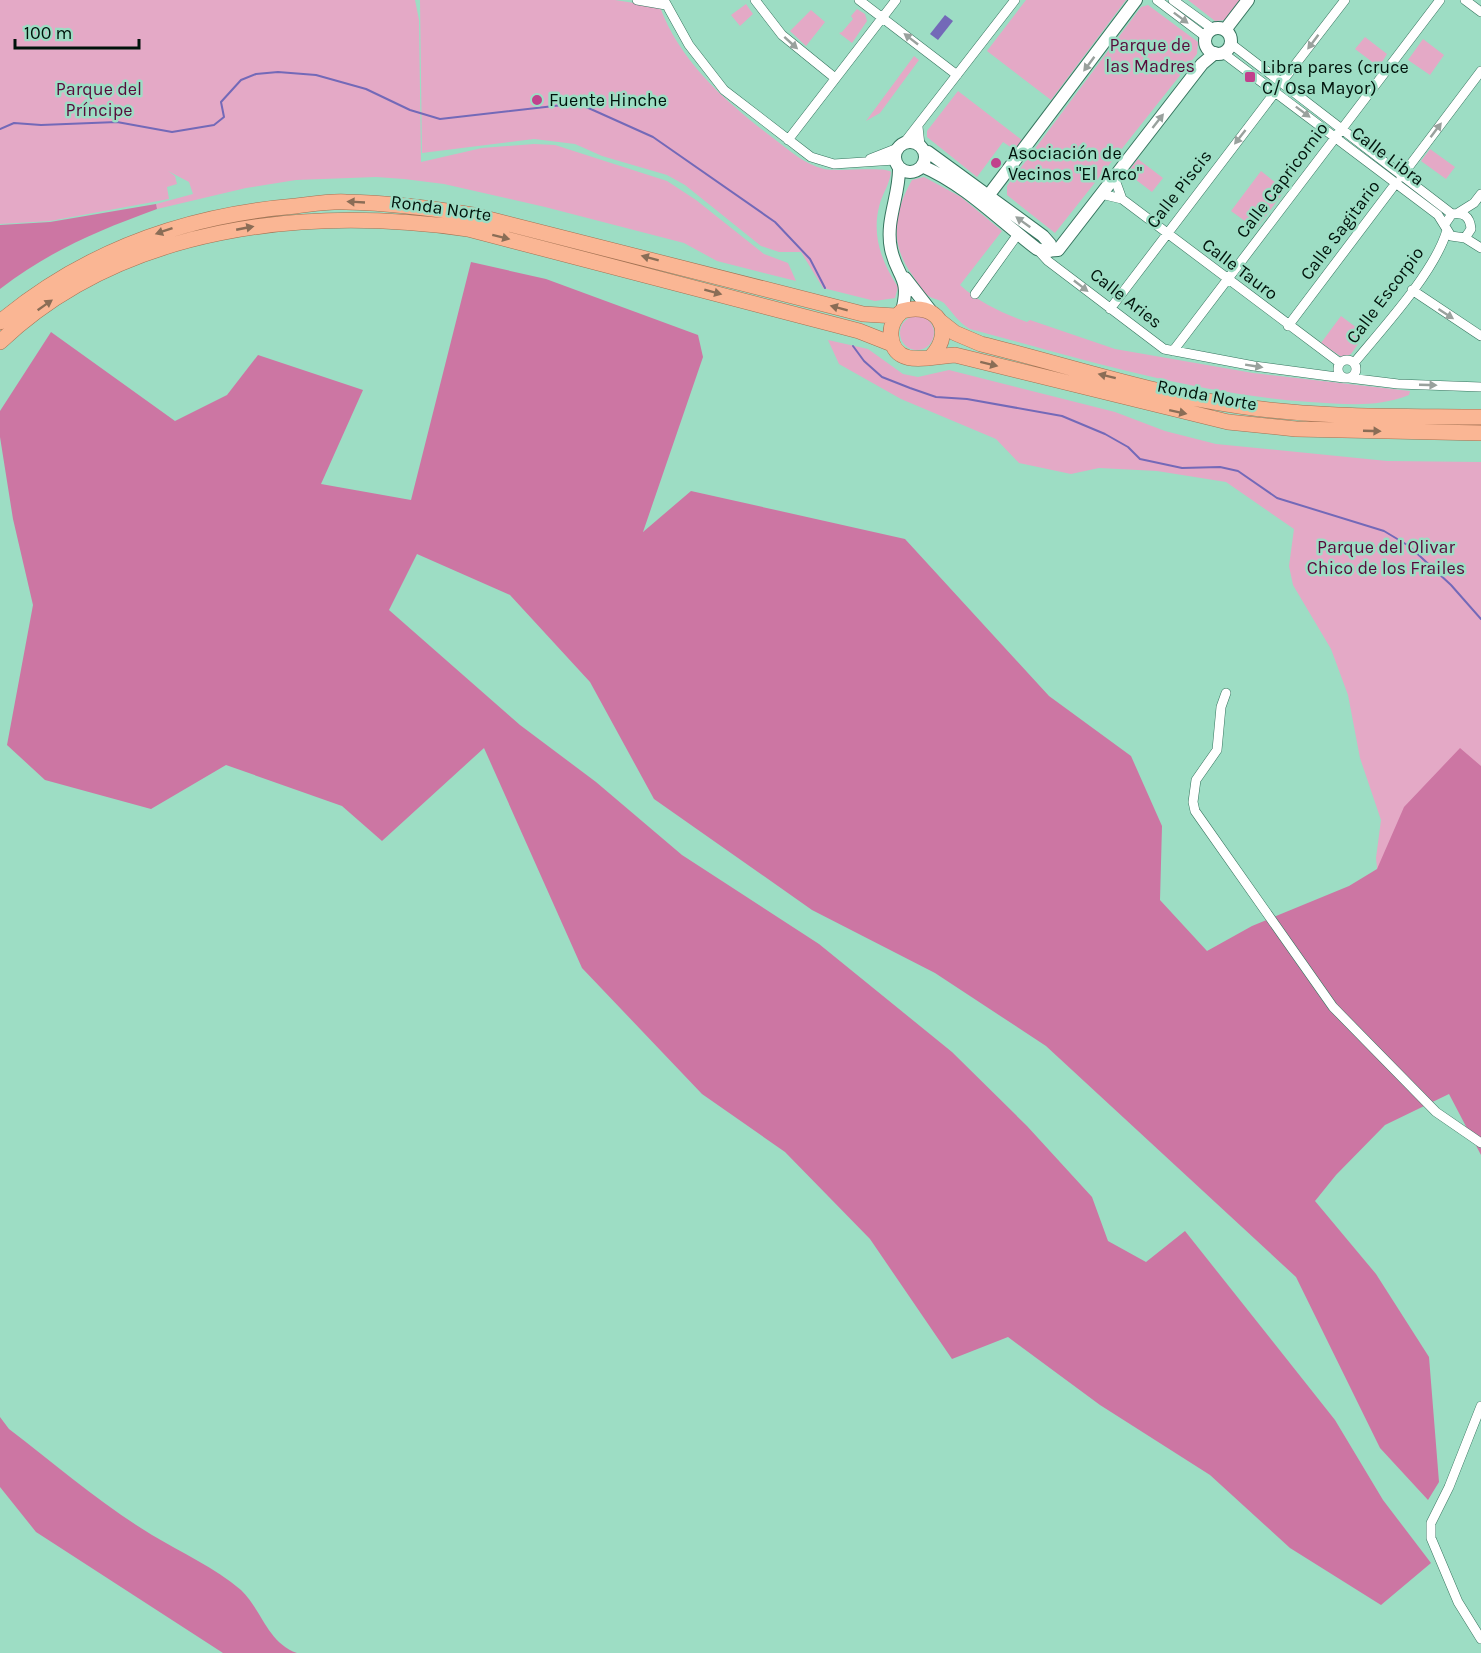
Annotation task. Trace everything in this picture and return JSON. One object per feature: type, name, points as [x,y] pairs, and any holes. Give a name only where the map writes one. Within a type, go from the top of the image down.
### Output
[{"type":"highway","name":"Ronda Norte","points":[[0,322],[59,277],[129,244],[172,228],[254,209],[344,202],[410,205],[473,215],[863,314],[899,314],[915,307],[930,310],[955,333],[981,344],[1236,406],[1296,412],[1481,417]]},
{"type":"highway","name":"Ronda Norte","points":[[0,342],[44,304],[77,285],[142,256],[177,244],[238,230],[300,220],[340,219],[424,223],[468,229],[859,330],[892,344],[898,353],[909,359],[921,360],[932,356],[955,355],[1228,422],[1296,429],[1481,433]]},
{"type":"highway","points":[[892,344],[890,329],[899,314]]},
{"type":"highway","points":[[932,356],[940,347],[943,336],[941,322]]},
{"type":"main road","points":[[986,201],[1136,0]]},
{"type":"main road","points":[[1223,50],[1205,44],[1214,32],[1248,0]]},
{"type":"main road","points":[[1043,250],[1062,247],[1202,64],[1223,50],[1230,36],[1214,32]]},
{"type":"main road","points":[[899,314],[906,285],[891,251],[889,227],[892,206],[900,185],[918,169],[922,149],[912,141],[901,145],[897,164],[900,185]]},
{"type":"main road","name":"Calle Aries","points":[[897,164],[942,175],[986,201],[1047,240],[1043,250],[1018,234],[986,201],[922,149]]},
{"type":"main road","points":[[901,272],[930,310]]},
{"type":"street","points":[[638,0],[665,2],[689,45],[724,90],[811,157],[834,164],[862,162],[897,164]]},
{"type":"street","points":[[755,0],[782,35],[835,78]]},
{"type":"street","points":[[859,0],[957,75]]},
{"type":"street","points":[[788,140],[896,0]]},
{"type":"street","points":[[862,162],[901,145],[918,127],[1015,0]]},
{"type":"street","points":[[1157,0],[1214,32]]},
{"type":"street","points":[[1173,0],[1214,32]]},
{"type":"street","name":"Calle Piscis","points":[[1110,309],[1345,0]]},
{"type":"street","name":"Calle Capricornio","points":[[1173,351],[1440,0]]},
{"type":"street","points":[[1465,0],[1481,12]]},
{"type":"street","name":"Calle Libra","points":[[1223,50],[1278,87],[1398,180],[1438,215],[1446,227],[1461,238]]},
{"type":"street","name":"Calle Sagitario","points":[[1288,326],[1481,71]]},
{"type":"street","points":[[918,127],[922,149]]},
{"type":"street","points":[[1114,177],[1122,199]]},
{"type":"street","name":"Calle Libra","points":[[1398,180],[1455,213],[1466,215],[1471,225]]},
{"type":"street","name":"Calle Tauro","points":[[1101,194],[1122,199],[1340,363]]},
{"type":"street","points":[[1442,247],[1446,227],[1455,213],[1474,203],[1481,194]]},
{"type":"street","points":[[1442,247],[1461,238],[1471,225],[1474,203]]},
{"type":"street","points":[[1471,225],[1481,235]]},
{"type":"street","points":[[975,294],[1018,234]]},
{"type":"street","points":[[1461,238],[1481,248]]},
{"type":"street","name":"Calle Escorpio","points":[[1354,363],[1412,290],[1442,247]]},
{"type":"street","name":"Calle Aries","points":[[1043,250],[1048,261],[1149,340],[1173,351],[1254,366],[1346,378],[1398,384],[1481,387]]},
{"type":"street","points":[[1412,290],[1481,336]]},
{"type":"street","points":[[1348,360],[1354,363],[1356,371],[1346,378],[1338,372],[1340,363],[1348,360]]},
{"type":"street","points":[[1226,693],[1221,707],[1217,750],[1196,780],[1193,802],[1195,811],[1333,1007],[1436,1112],[1481,1143]]},
{"type":"street","points":[[1481,1406],[1449,1487],[1431,1523],[1431,1538],[1458,1602],[1481,1639]]},
{"type":"green space","name":"Parque del Príncipe","points":[[0,0],[415,0],[419,20],[421,162],[482,148],[534,144],[555,145],[667,181],[696,200],[764,254],[788,263],[796,281],[717,261],[684,243],[545,207],[444,184],[404,179],[376,177],[296,180],[246,188],[157,209],[156,204],[193,194],[189,182],[168,171],[175,176],[177,184],[167,187],[169,199],[50,221],[0,224]]},
{"type":"green space","points":[[420,0],[615,0],[660,7],[680,46],[707,80],[756,125],[797,156],[824,169],[880,169],[891,172],[877,214],[877,236],[882,257],[898,287],[895,298],[875,301],[823,288],[801,252],[779,252],[761,246],[685,185],[667,175],[602,156],[575,144],[534,139],[422,153]]},
{"type":"green space","points":[[1026,0],[1126,0],[1051,100],[987,51]]},
{"type":"green space","name":"Parque de las Madres","points":[[1188,0],[1240,0],[1225,20],[1215,21]]},
{"type":"green space","points":[[746,4],[753,14],[740,26],[731,15]]},
{"type":"green space","name":"Parque de las Madres","points":[[1148,5],[1198,42],[1197,54],[1055,233],[1007,195],[1007,186],[1141,7]]},
{"type":"green space","points":[[857,9],[865,14],[867,21],[852,43],[839,33],[853,19],[851,16]]},
{"type":"green space","points":[[811,10],[825,22],[806,46],[790,31]]},
{"type":"green space","points":[[1365,37],[1387,54],[1379,67],[1355,49]]},
{"type":"green space","points":[[1423,39],[1444,55],[1430,75],[1408,60]]},
{"type":"green space","points":[[914,56],[919,60],[880,113],[866,121]]},
{"type":"green space","points":[[958,91],[1022,140],[1015,150],[1003,142],[977,177],[927,137],[927,131]]},
{"type":"green space","points":[[1430,149],[1455,167],[1446,179],[1421,161]]},
{"type":"green space","points":[[1138,159],[1163,178],[1152,192],[1127,173]]},
{"type":"green space","points":[[1261,171],[1285,190],[1256,229],[1231,211]]},
{"type":"green space","points":[[924,177],[961,197],[1002,231],[960,285],[975,297],[1000,311],[1027,322],[1030,320],[1115,349],[1253,373],[1410,391],[1409,395],[1385,402],[1348,404],[1267,398],[1139,374],[970,329],[944,303],[925,293],[905,264],[900,252],[896,228],[901,205],[912,180]]},
{"type":"green space","points":[[917,316],[929,321],[934,333],[929,345],[917,350],[905,345],[900,333],[905,321]]},
{"type":"green space","points":[[1341,316],[1365,334],[1351,354],[1343,358],[1321,343]]},
{"type":"green space","name":"Parque del Olivar Chico de los Frailes","points":[[828,340],[868,349],[903,374],[918,377],[949,370],[1115,412],[1165,431],[1216,444],[1387,461],[1481,462],[1481,994],[1379,885],[1376,858],[1381,820],[1360,758],[1348,695],[1331,649],[1293,585],[1289,566],[1294,529],[1226,482],[1157,471],[1099,468],[1071,474],[1019,463],[996,439],[901,399],[839,364]]},
{"type":"shaded area","points":[[945,15],[953,21],[938,40],[930,34]]},
{"type":"shaded area","points":[[156,204],[157,209],[114,225],[56,252],[0,289],[0,225],[50,222]]},
{"type":"shaded area","points":[[471,262],[546,279],[698,335],[703,357],[643,532],[691,491],[905,539],[1049,696],[1131,756],[1162,826],[1160,900],[1207,951],[1252,926],[1349,886],[1377,869],[1404,807],[1460,748],[1481,766],[1481,1155],[1449,1094],[1385,1125],[1336,1175],[1315,1201],[1376,1274],[1429,1357],[1439,1482],[1428,1500],[1380,1448],[1296,1277],[1046,1046],[935,973],[812,910],[654,799],[590,682],[510,595],[417,554],[389,610],[520,725],[596,782],[682,855],[819,944],[952,1052],[1027,1126],[1092,1197],[1108,1241],[1146,1262],[1185,1231],[1335,1420],[1383,1500],[1431,1563],[1381,1605],[1290,1548],[1210,1475],[1100,1405],[1008,1337],[952,1359],[870,1239],[785,1152],[702,1094],[582,968],[484,748],[382,841],[342,806],[226,765],[151,809],[45,780],[7,745],[33,605],[13,519],[0,437],[0,411],[51,332],[175,421],[227,395],[258,355],[363,390],[321,484],[411,500]]},
{"type":"shaded area","points":[[0,1417],[9,1429],[115,1510],[231,1582],[248,1598],[272,1634],[287,1648],[297,1653],[223,1653],[36,1532],[0,1487]]},
{"type":"waterway","points":[[0,129],[14,123],[41,125],[117,122],[172,132],[214,125],[224,117],[221,102],[241,80],[256,74],[278,72],[316,75],[366,89],[410,110],[440,119],[563,105],[584,106],[653,137],[775,222],[810,259],[825,288]]},
{"type":"waterway","points":[[853,346],[864,361],[882,377],[910,388],[936,397],[967,399],[1062,416],[1105,434],[1128,447],[1140,459],[1182,468],[1220,467],[1238,471],[1277,498],[1384,531],[1409,546],[1451,585],[1481,619]]},
{"type":"place","name":"Libra pares (cruce C/ Osa Mayor)","points":[[1250,77]]},
{"type":"place","name":"Fuente Hinche","points":[[537,100]]},
{"type":"place","name":"Asociación de Vecinos \"El Arco\"","points":[[996,163]]}]
